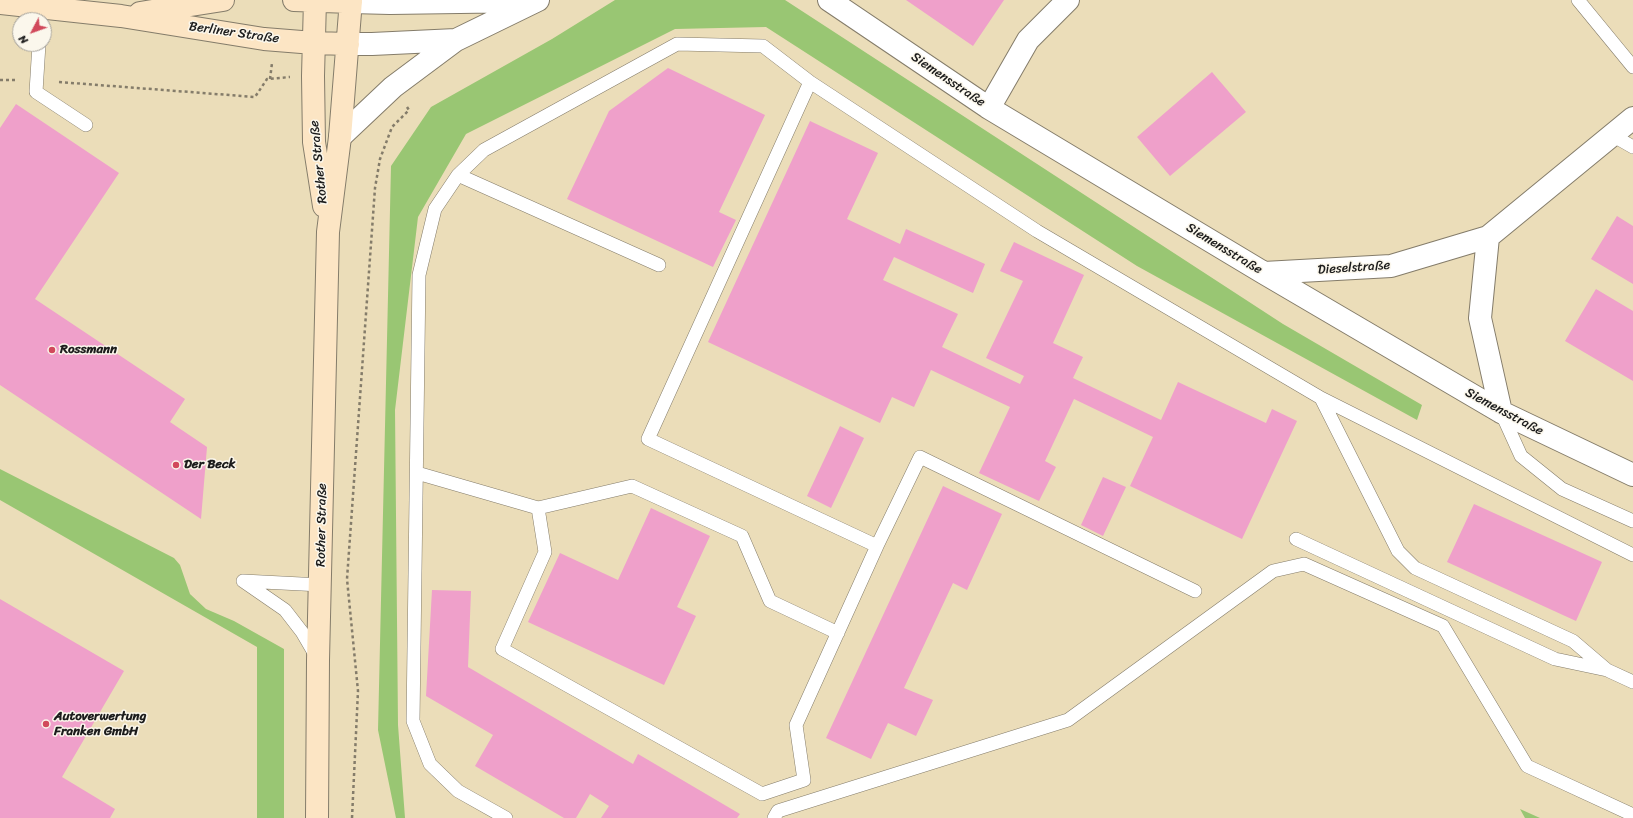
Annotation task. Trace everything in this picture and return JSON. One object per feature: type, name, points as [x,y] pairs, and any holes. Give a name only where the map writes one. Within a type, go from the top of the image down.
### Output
[{"type":"main road","name":"Berliner Straße","points":[[121,16],[223,0]]},
{"type":"main road","points":[[294,0],[351,1]]},
{"type":"main road","name":"Rother Straße","points":[[315,1],[314,142],[328,232]]},
{"type":"main road","name":"Rother Straße","points":[[317,818],[318,660],[321,585],[328,232],[340,137],[351,1]]},
{"type":"main road","name":"Berliner Straße","points":[[0,3],[33,12]]},
{"type":"main road","name":"Berliner Straße","points":[[52,14],[121,16],[264,39],[348,44]]},
{"type":"street","name":"Siemensstraße","points":[[829,0],[988,108],[1264,273],[1501,412],[1633,475]]},
{"type":"street","points":[[988,108],[1028,40],[1068,0]]},
{"type":"street","points":[[351,1],[390,3],[537,1]]},
{"type":"street","points":[[340,137],[393,87],[456,40],[537,1]]},
{"type":"street","points":[[348,44],[456,40]]},
{"type":"street","name":"Dieselstraße","points":[[1264,273],[1391,266],[1488,237],[1633,118]]},
{"type":"street","points":[[1488,237],[1480,318],[1501,412]]},
{"type":"lane","points":[[1578,0],[1633,67]]},
{"type":"lane","points":[[506,818],[458,791],[430,764],[413,721],[419,275],[435,209],[458,175],[484,150],[678,44],[763,46],[810,82],[1037,231],[1321,398],[1633,555]]},
{"type":"lane","points":[[39,52],[38,81],[36,92],[86,125]]},
{"type":"lane","points":[[810,82],[648,439],[877,546]]},
{"type":"lane","points":[[1612,135],[1633,147]]},
{"type":"lane","points":[[458,175],[659,265]]},
{"type":"lane","points":[[1321,398],[1398,551],[1415,568],[1573,641],[1608,670]]},
{"type":"lane","points":[[1501,412],[1521,456],[1562,489],[1633,521]]},
{"type":"lane","points":[[538,508],[545,552],[502,649],[762,794],[804,780],[796,725],[877,546],[920,457],[1195,591]]},
{"type":"lane","points":[[417,473],[538,508],[632,486],[742,536],[770,601],[838,633]]},
{"type":"lane","points":[[1296,539],[1555,659],[1608,670],[1633,682]]},
{"type":"lane","points":[[774,818],[778,811],[1068,720],[1273,571],[1304,564],[1443,626],[1527,766],[1633,815]]},
{"type":"lane","points":[[318,660],[302,632],[285,610],[243,581],[321,585]]},
{"type":"path","points":[[0,80],[38,81],[255,97],[267,79],[280,77]]},
{"type":"path","points":[[352,818],[358,691],[347,579],[375,188],[380,159],[392,127],[409,110],[393,87]]},
{"type":"green space","points":[[615,0],[785,0],[1283,324],[1422,405],[1417,420],[1137,266],[766,27],[675,29],[466,134],[418,217],[395,410],[398,725],[405,818],[396,818],[378,730],[391,166],[431,107],[552,39]]},
{"type":"green space","points":[[0,469],[174,558],[180,565],[190,594],[206,609],[234,621],[284,649],[284,818],[257,818],[257,647],[0,500]]},
{"type":"green space","points":[[1520,809],[1540,818],[1525,818]]},
{"type":"building","points":[[906,0],[1004,0],[973,46]]},
{"type":"building","points":[[668,68],[765,115],[719,212],[736,220],[713,267],[567,199],[609,111]]},
{"type":"building","points":[[1212,72],[1246,112],[1170,176],[1137,137]]},
{"type":"building","points":[[16,104],[119,173],[35,299],[185,399],[170,422],[207,447],[201,519],[0,385],[0,128]]},
{"type":"building","points":[[810,121],[878,153],[847,219],[900,244],[906,229],[985,264],[973,293],[894,257],[883,280],[958,314],[942,347],[1020,384],[1024,376],[986,358],[1023,281],[1000,271],[1014,242],[1084,275],[1053,343],[1083,357],[1073,378],[1161,420],[1178,382],[1266,423],[1272,409],[1297,421],[1242,539],[1130,486],[1153,437],[1074,399],[1045,461],[1056,467],[1039,501],[979,473],[1010,407],[931,370],[914,407],[892,397],[880,423],[708,342]]},
{"type":"building","points":[[1617,216],[1633,226],[1633,284],[1591,259]]},
{"type":"building","points":[[1596,289],[1633,311],[1633,381],[1565,341]]},
{"type":"building","points":[[840,426],[864,438],[831,508],[807,496]]},
{"type":"building","points":[[1103,477],[1126,487],[1103,536],[1081,525]]},
{"type":"building","points":[[943,486],[1002,514],[967,590],[953,583],[904,688],[933,700],[916,736],[888,723],[871,759],[826,738]]},
{"type":"building","points":[[1474,504],[1602,562],[1576,621],[1447,562]]},
{"type":"building","points":[[651,508],[710,536],[677,607],[696,616],[664,685],[528,622],[560,553],[618,580]]},
{"type":"building","points":[[432,590],[471,591],[468,667],[633,764],[638,754],[740,814],[737,818],[601,818],[609,806],[590,794],[576,818],[564,818],[475,766],[493,735],[426,696]]},
{"type":"building","name":"Autoverwertung Franken GmbH","points":[[0,599],[124,671],[62,777],[115,809],[110,818],[0,818]]},
{"type":"place","name":"Rossmann","points":[[52,350]]},
{"type":"place","name":"Der Beck","points":[[176,465]]},
{"type":"place","name":"Autoverwertung Franken GmbH","points":[[46,724]]}]
